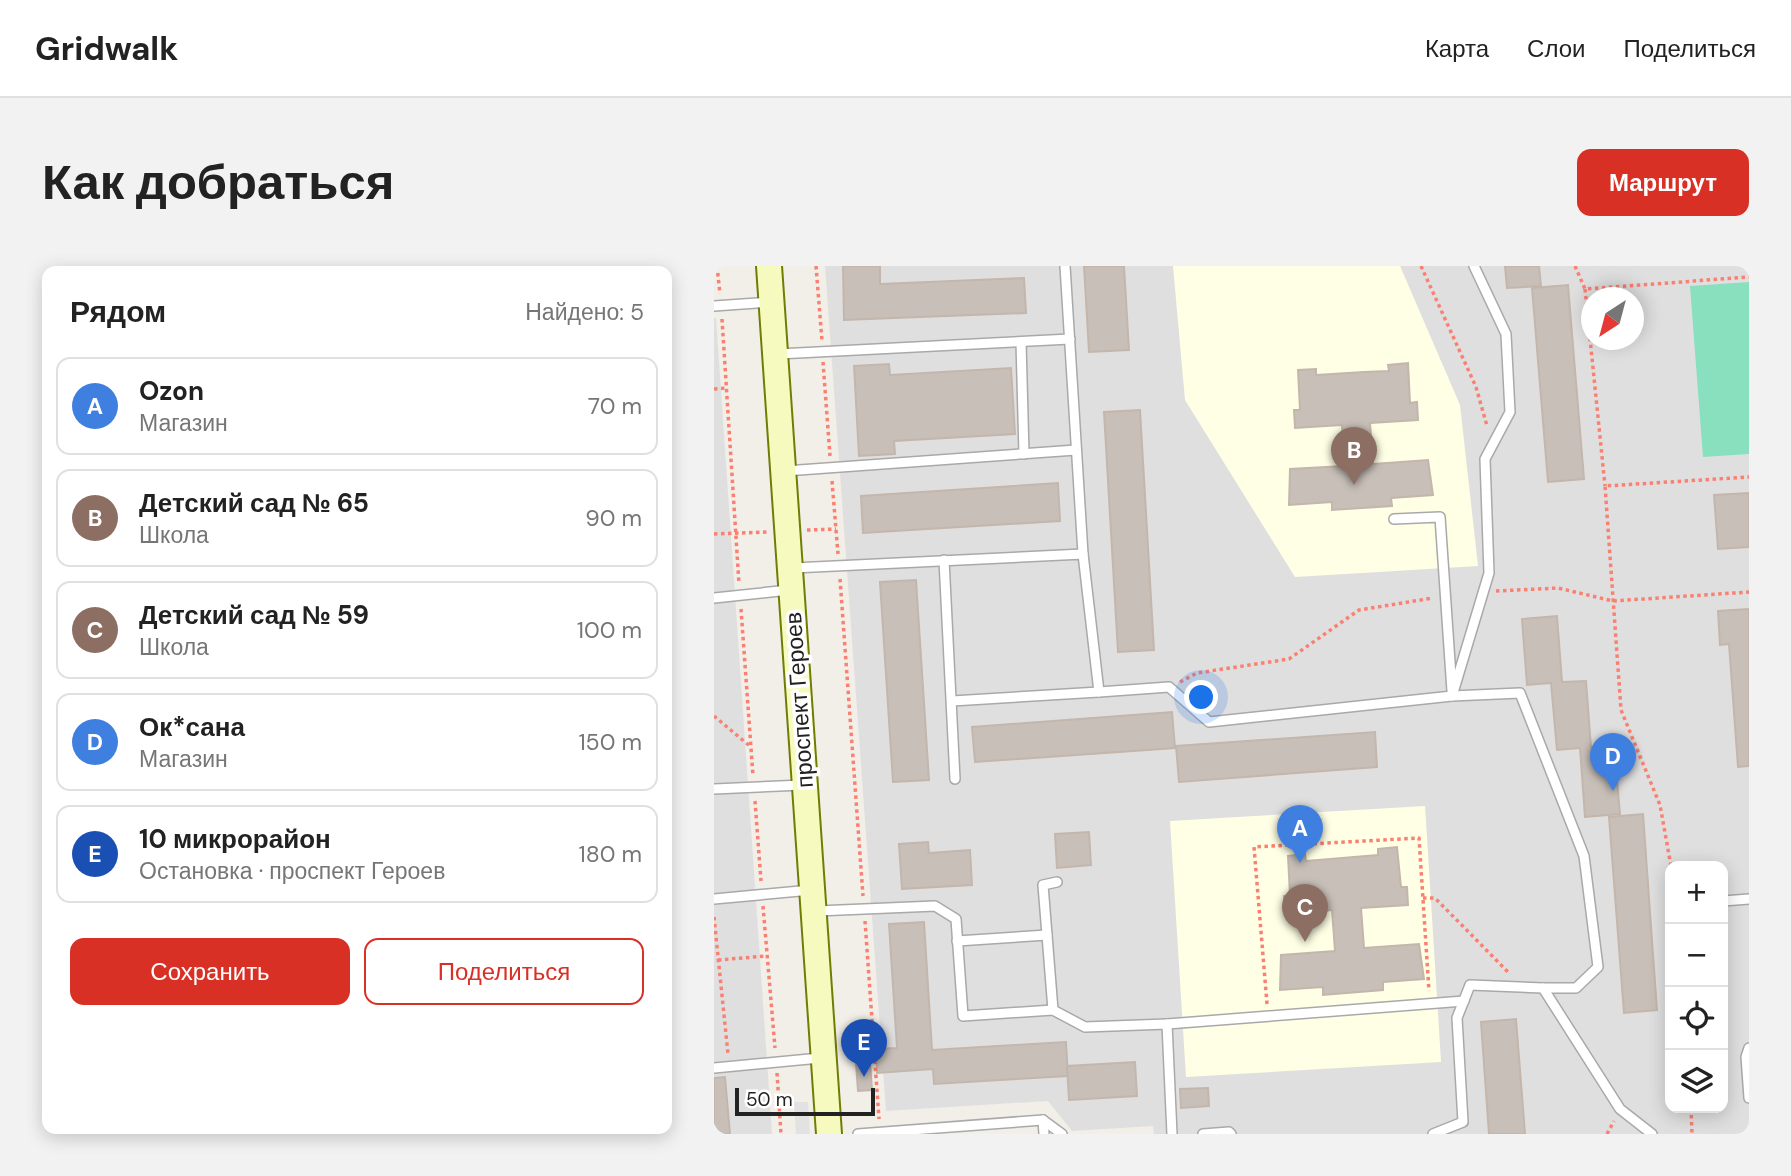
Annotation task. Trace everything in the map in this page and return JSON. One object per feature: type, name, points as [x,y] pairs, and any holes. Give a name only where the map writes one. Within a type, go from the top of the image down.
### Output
[{"type":"street","name":"проспект Героев","points":[[769,266],[829,1134]]},
{"type":"lane","points":[[1065,266],[1083,554],[1099,692]]},
{"type":"lane","points":[[1452,696],[1489,573],[1485,459],[1510,412],[1506,334],[1474,266]]},
{"type":"lane","points":[[718,306],[772,302]]},
{"type":"lane","points":[[775,354],[1070,339]]},
{"type":"lane","points":[[1021,342],[1024,454]]},
{"type":"lane","points":[[783,471],[1076,450]]},
{"type":"lane","points":[[1394,519],[1440,517],[1452,696]]},
{"type":"lane","points":[[714,598],[740,595],[839,565],[1083,554]]},
{"type":"lane","points":[[944,560],[955,779]]},
{"type":"lane","points":[[952,701],[1169,687],[1209,723],[1452,696],[1520,693],[1584,856],[1598,967],[1576,988],[1470,985],[1457,1018],[1463,1122],[1433,1134]]},
{"type":"lane","points":[[714,789],[805,785]]},
{"type":"lane","points":[[1054,1010],[1043,885],[1057,882]]},
{"type":"lane","points":[[714,899],[762,894],[864,909],[934,905],[956,919],[963,1016],[1054,1010],[1085,1027],[1167,1024],[1464,1001]]},
{"type":"lane","points":[[1728,901],[1749,899]]},
{"type":"lane","points":[[957,941],[1047,935]]},
{"type":"lane","points":[[1543,988],[1620,1109],[1653,1134]]},
{"type":"lane","points":[[1167,1024],[1172,1134]]},
{"type":"lane","points":[[1749,1048],[1746,1057],[1749,1098]]},
{"type":"lane","points":[[714,1068],[824,1058]]},
{"type":"lane","points":[[1043,1120],[1044,1134]]},
{"type":"lane","points":[[858,1134],[1043,1120],[1062,1134]]},
{"type":"lane","points":[[1203,1134],[1231,1134]]},
{"type":"path","points":[[718,266],[718,306],[781,1134]]},
{"type":"path","points":[[817,266],[880,1133]]},
{"type":"path","points":[[1421,266],[1476,387],[1493,445]]},
{"type":"path","points":[[1576,266],[1584,287]]},
{"type":"path","points":[[1612,287],[1749,277]]},
{"type":"path","points":[[1591,350],[1605,486],[1622,710],[1660,805],[1670,861]]},
{"type":"path","points":[[714,389],[726,388]]},
{"type":"path","points":[[1605,486],[1749,477]]},
{"type":"path","points":[[1484,592],[1558,588],[1613,601],[1749,592]]},
{"type":"path","points":[[1169,687],[1197,674],[1289,659],[1359,610],[1445,596]]},
{"type":"path","points":[[714,716],[751,747]]},
{"type":"path","points":[[1268,1016],[1254,847],[1419,838],[1430,1003]]},
{"type":"path","points":[[1423,898],[1435,898],[1523,987]]},
{"type":"path","points":[[714,917],[729,1066]]},
{"type":"path","points":[[718,960],[766,956]]},
{"type":"path","points":[[1691,1113],[1692,1134]]},
{"type":"shaded area","points":[[825,266],[1749,266],[1749,1134],[1154,1134],[1153,1126],[1072,1131],[1048,1101],[886,1111]]},
{"type":"shaded area","points":[[1173,266],[1400,266],[1460,405],[1478,566],[1295,577],[1185,400]]},
{"type":"shaded area","points":[[716,318],[772,1134],[714,1134]]},
{"type":"shaded area","points":[[1425,806],[1441,1062],[1186,1077],[1170,821]]},
{"type":"shaded area","points":[[794,1102],[808,1102],[810,1134],[796,1134]]},
{"type":"green space","points":[[1749,282],[1749,454],[1703,457],[1690,286]]},
{"type":"building","points":[[843,266],[880,266],[880,284],[1024,278],[1026,313],[844,320]]},
{"type":"building","points":[[1084,266],[1124,266],[1129,350],[1089,352]]},
{"type":"building","points":[[1505,266],[1539,266],[1541,286],[1507,288]]},
{"type":"building","points":[[1568,285],[1584,479],[1548,482],[1532,288]]},
{"type":"building","points":[[1408,363],[1410,403],[1417,402],[1418,420],[1370,423],[1373,464],[1428,460],[1433,495],[1391,498],[1392,506],[1332,510],[1332,502],[1289,505],[1290,469],[1344,466],[1342,425],[1295,428],[1294,410],[1300,410],[1298,370],[1316,369],[1316,375],[1389,371],[1388,365]]},
{"type":"building","points":[[889,364],[890,375],[1011,368],[1015,434],[894,441],[895,454],[859,456],[854,366]]},
{"type":"building","points":[[1140,410],[1154,650],[1118,652],[1104,412]]},
{"type":"building","points":[[1058,483],[1060,521],[863,533],[861,496]]},
{"type":"building","points":[[1749,493],[1749,547],[1718,549],[1714,495]]},
{"type":"building","points":[[916,580],[929,780],[893,782],[880,582]]},
{"type":"building","points":[[1749,609],[1749,766],[1738,767],[1729,644],[1720,645],[1718,611]]},
{"type":"building","points":[[1557,616],[1562,682],[1586,681],[1591,747],[1614,746],[1620,814],[1585,817],[1580,748],[1557,750],[1551,683],[1527,685],[1522,619]]},
{"type":"building","points":[[1172,712],[1175,748],[975,762],[972,727]]},
{"type":"building","points":[[1375,732],[1377,767],[1179,782],[1176,746]]},
{"type":"building","points":[[1643,814],[1657,1010],[1624,1013],[1609,817]]},
{"type":"building","points":[[1089,832],[1091,865],[1057,868],[1055,834]]},
{"type":"building","points":[[928,842],[929,853],[970,850],[972,885],[902,889],[899,844]]},
{"type":"building","points":[[1397,847],[1401,887],[1407,887],[1408,905],[1361,908],[1364,948],[1419,944],[1424,979],[1383,982],[1383,990],[1323,995],[1323,987],[1280,990],[1281,955],[1335,951],[1332,910],[1285,914],[1284,896],[1290,895],[1288,856],[1305,854],[1306,861],[1378,855],[1378,849]]},
{"type":"building","points":[[924,922],[932,1050],[1066,1042],[1068,1076],[934,1084],[933,1069],[877,1073],[876,1049],[897,1048],[889,924]]},
{"type":"building","points":[[1516,1019],[1525,1134],[1489,1134],[1481,1022]]},
{"type":"building","points":[[870,1062],[872,1090],[858,1091],[856,1063]]},
{"type":"building","points":[[1135,1062],[1137,1096],[1069,1100],[1067,1066]]},
{"type":"building","points":[[725,1077],[730,1134],[714,1134],[714,1078]]},
{"type":"building","points":[[1208,1088],[1209,1106],[1181,1108],[1180,1089]]},
{"type":"place","name":"Детский сад № 65","points":[[1354,485]]},
{"type":"place","name":"Ок*сана","points":[[1613,791]]},
{"type":"place","name":"Ozon","points":[[1300,863]]},
{"type":"place","name":"Детский сад № 59","points":[[1305,942]]},
{"type":"place","name":"10 микрорайон","points":[[864,1077]]}]
